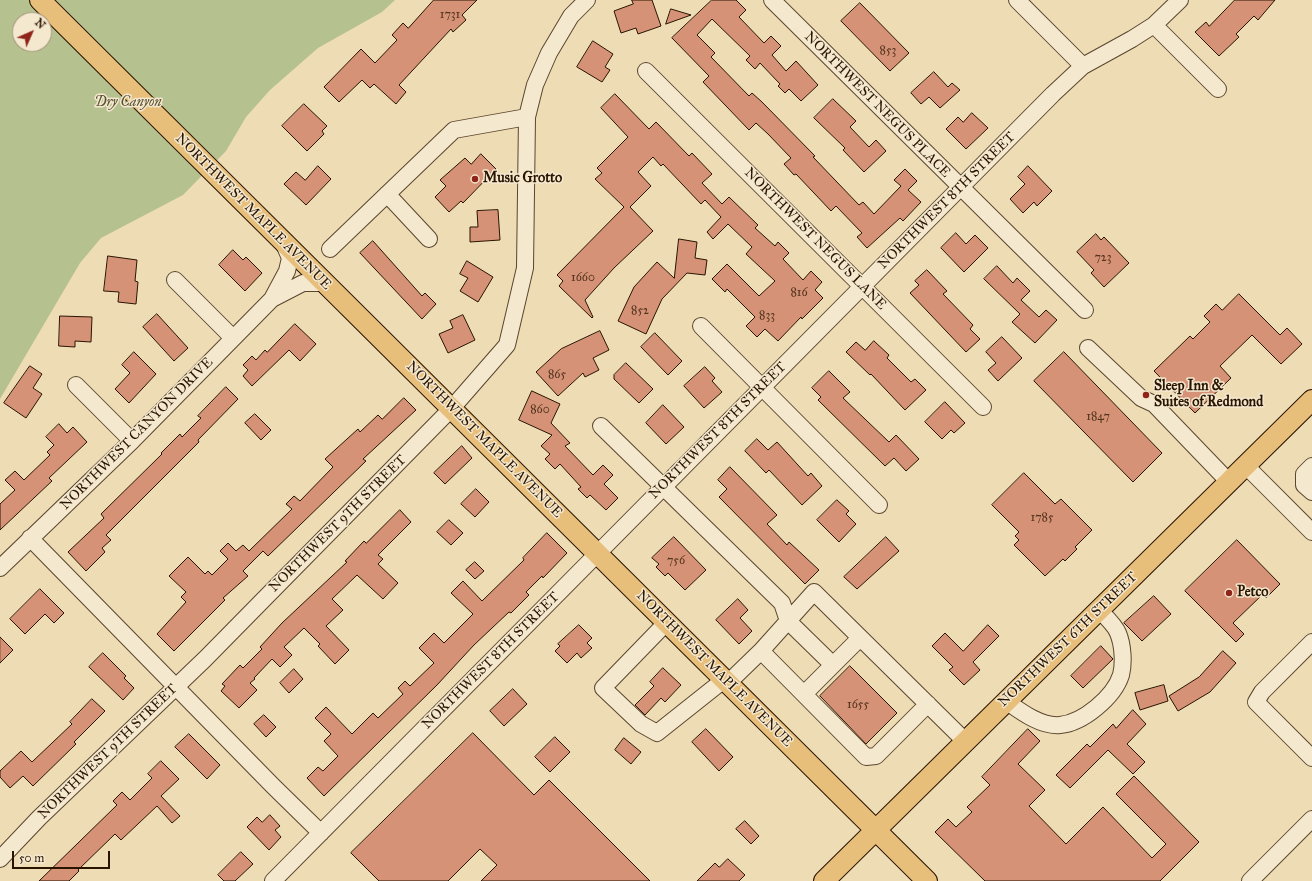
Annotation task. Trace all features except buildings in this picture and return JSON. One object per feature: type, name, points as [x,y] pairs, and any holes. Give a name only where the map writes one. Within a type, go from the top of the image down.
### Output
[{"type":"main road","name":"NORTHWEST MAPLE AVENUE","points":[[40,0],[927,881]]},
{"type":"main road","name":"NORTHWEST 6TH STREET","points":[[824,881],[1312,400]]},
{"type":"street","points":[[330,248],[454,130],[527,117],[535,85],[549,53],[571,16],[586,0]]},
{"type":"street","name":"NORTHWEST NEGUS PLACE","points":[[772,0],[959,188],[1085,310]]},
{"type":"street","points":[[1017,0],[1083,66]]},
{"type":"street","name":"NORTHWEST 8TH STREET","points":[[273,881],[1053,94],[1083,66],[1154,25],[1180,0]]},
{"type":"street","points":[[1154,25],[1218,89]]},
{"type":"street","name":"NORTHWEST NEGUS LANE","points":[[646,71],[983,407]]},
{"type":"street","name":"NORTHWEST 9TH STREET","points":[[0,859],[39,818],[210,654],[452,408],[507,345],[525,268],[527,117]]},
{"type":"street","points":[[387,194],[429,239]]},
{"type":"street","name":"NORTHWEST CANYON DRIVE","points":[[0,568],[132,441],[272,299],[287,271],[290,258],[283,242]]},
{"type":"street","points":[[176,280],[233,338]]},
{"type":"street","name":"NORTHWEST CANYON DRIVE","points":[[272,299],[303,283],[324,283]]},
{"type":"street","points":[[701,326],[763,386],[880,505]]},
{"type":"street","points":[[1088,348],[1140,398],[1154,404],[1229,482]]},
{"type":"street","points":[[76,385],[132,441]]},
{"type":"street","points":[[601,426],[782,603],[788,621],[833,665]]},
{"type":"street","points":[[1246,466],[1312,532]]},
{"type":"street","points":[[1312,466],[1304,474],[1304,485],[1312,492]]},
{"type":"street","points":[[30,538],[175,687],[321,833]]},
{"type":"street","points":[[667,622],[603,688],[641,724],[657,734],[727,681],[761,650],[814,592],[966,742]]},
{"type":"street","points":[[1006,701],[1032,720],[1059,726],[1085,718],[1108,696],[1113,691],[1121,675],[1122,652],[1118,632],[1099,610]]},
{"type":"street","points":[[804,694],[860,638]]},
{"type":"street","points":[[1312,642],[1262,692],[1256,702],[1312,758]]},
{"type":"street","points":[[761,650],[866,757],[876,756],[928,704]]},
{"type":"street","points":[[1250,881],[1312,819]]},
{"type":"green space","name":"Dry Canyon","points":[[0,0],[395,0],[382,12],[318,48],[270,90],[246,117],[226,151],[183,195],[101,238],[80,263],[0,399]]},
{"type":"place","name":"Music Grotto","points":[[475,179]]},
{"type":"place","name":"Sleep Inn & Suites of Redmond","points":[[1146,395]]},
{"type":"place","name":"Petco","points":[[1229,593]]}]
